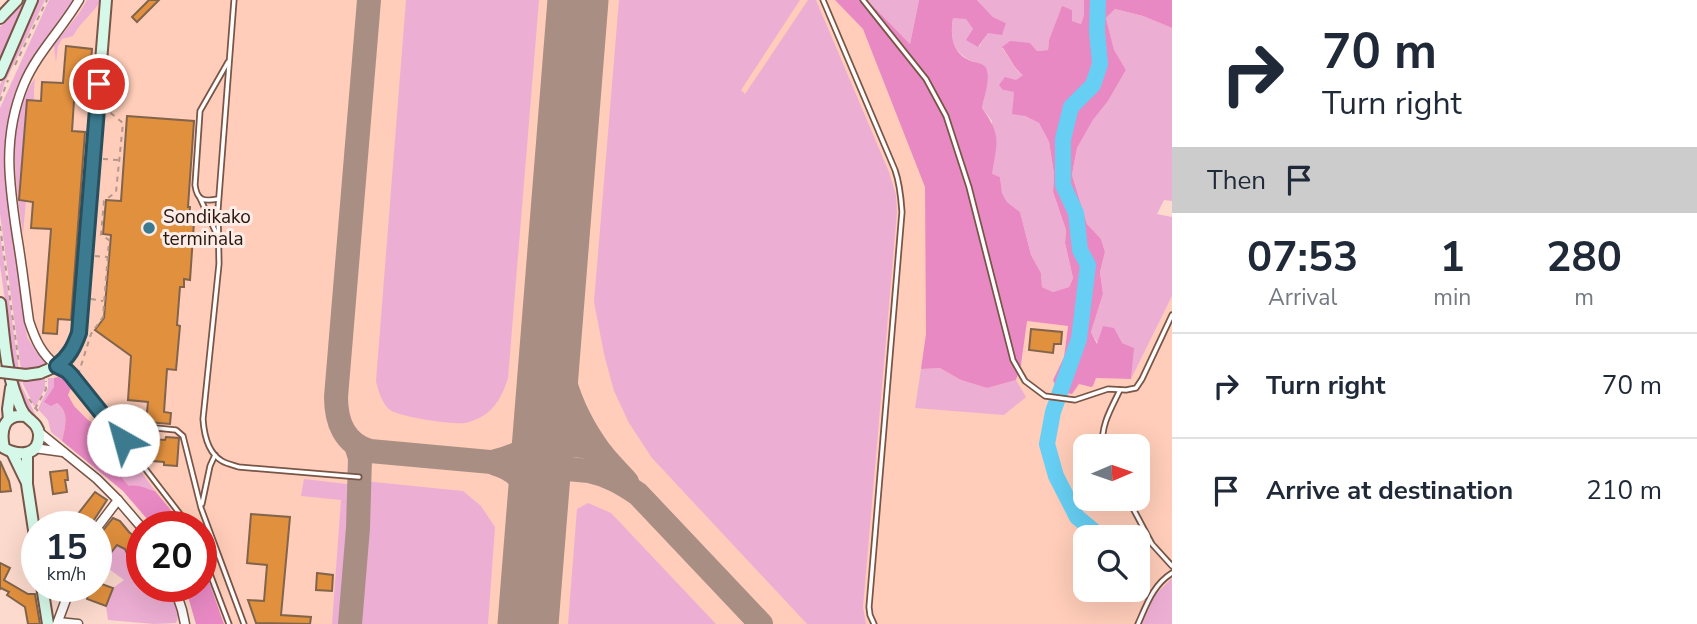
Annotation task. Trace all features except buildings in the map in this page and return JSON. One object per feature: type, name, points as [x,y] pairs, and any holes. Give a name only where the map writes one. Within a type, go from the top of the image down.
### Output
[{"type":"street","points":[[0,18],[17,0]]},
{"type":"street","points":[[5,76],[32,0]]},
{"type":"street","points":[[57,366],[41,350],[29,321],[9,187],[9,142],[23,86],[34,64],[79,0]]},
{"type":"street","points":[[0,372],[43,374],[68,357],[79,333],[106,0]]},
{"type":"street","points":[[0,303],[11,382],[25,416],[34,423],[39,432],[97,479],[127,511]]},
{"type":"street","points":[[41,350],[68,357]]},
{"type":"street","points":[[11,382],[1,438],[27,484]]},
{"type":"street","points":[[4,425],[20,415],[25,416]]},
{"type":"street","points":[[31,511],[27,484],[31,450],[39,438],[39,432]]},
{"type":"street","points":[[5,449],[63,452]]},
{"type":"street","points":[[110,511],[118,500]]},
{"type":"street","points":[[47,602],[54,623]]},
{"type":"street","points":[[54,623],[64,602]]},
{"type":"street","points":[[179,602],[185,624]]},
{"type":"street","points":[[54,623],[78,624]]},
{"type":"lane","points":[[234,0],[219,199],[219,264],[203,419],[204,434],[215,455],[222,461],[239,467],[359,477]]},
{"type":"lane","points":[[823,0],[895,170],[901,198],[869,607],[874,624]]},
{"type":"lane","points":[[863,0],[926,79],[946,116],[969,187],[1013,360],[1025,380],[1045,396],[1068,400],[1108,390],[1136,388],[1172,315]]},
{"type":"lane","points":[[219,238],[201,198],[196,193],[195,185],[200,111],[229,60]]},
{"type":"lane","points":[[201,198],[208,201],[219,199]]},
{"type":"lane","points":[[57,366],[71,375],[178,511]]},
{"type":"lane","points":[[1103,434],[1120,390]]},
{"type":"lane","points":[[107,419],[124,415],[146,427],[176,430],[183,436],[201,508],[244,624]]},
{"type":"lane","points":[[201,508],[215,455]]},
{"type":"lane","points":[[1134,511],[1152,544],[1172,566]]},
{"type":"lane","points":[[1138,624],[1157,586],[1172,573]]},
{"type":"lane","points":[[217,592],[229,624]]},
{"type":"path","points":[[13,70],[47,0]]},
{"type":"path","points":[[0,102],[5,76]]},
{"type":"path","points":[[71,375],[79,372],[91,334],[103,317],[109,240],[101,236],[104,201],[116,192],[123,123],[105,109]]},
{"type":"path","points":[[0,226],[20,370]]},
{"type":"path","points":[[35,409],[46,389],[43,374]]},
{"type":"path","points":[[26,394],[45,419]]},
{"type":"shaded area","points":[[37,0],[45,0],[5,82],[0,98],[0,85]]},
{"type":"shaded area","points":[[49,0],[77,0],[17,93],[4,149],[6,192],[27,337],[48,365],[39,367],[42,377],[45,377],[45,388],[34,406],[23,384],[0,214],[0,108]]},
{"type":"shaded area","points":[[77,0],[867,0],[1022,363],[1026,321],[1068,325],[1064,357],[1053,380],[1093,386],[1096,378],[1131,379],[1172,296],[1172,624],[196,624],[190,602],[217,602],[217,511],[140,511],[123,491],[51,432],[48,420],[39,410],[54,387],[54,378],[48,365],[27,337],[6,192],[4,149],[17,93]]},
{"type":"shaded area","points":[[87,0],[101,0],[73,36],[62,39],[58,46],[56,63],[54,45]]},
{"type":"shaded area","points":[[406,0],[539,0],[508,378],[491,410],[465,423],[427,420],[396,413],[385,404],[376,381]]},
{"type":"shaded area","points":[[619,0],[800,0],[741,90],[745,94],[808,0],[816,0],[889,172],[896,195],[897,212],[863,607],[866,624],[807,624],[652,458],[629,423],[614,391],[594,302]]},
{"type":"shaded area","points":[[835,0],[867,0],[910,44],[919,0],[977,0],[993,17],[1006,23],[1002,35],[988,33],[978,47],[966,40],[973,29],[966,19],[953,18],[952,37],[960,54],[986,68],[987,82],[982,108],[995,133],[992,174],[1000,177],[1002,193],[1007,202],[1020,212],[1031,255],[1041,273],[1042,287],[1053,292],[1069,287],[1073,278],[1065,243],[1066,230],[1053,192],[1054,174],[1049,142],[1039,123],[1025,116],[1012,114],[1014,92],[1003,90],[999,85],[1005,77],[1016,80],[1023,75],[1002,47],[1010,41],[1030,43],[1037,51],[1048,50],[1062,6],[1072,10],[1072,21],[1081,24],[1084,0],[1172,0],[1172,28],[1143,16],[1115,9],[1106,18],[1114,50],[1126,70],[1077,148],[1072,175],[1087,224],[1101,239],[1105,252],[1100,272],[1103,294],[1091,332],[1097,344],[1103,326],[1114,328],[1122,343],[1134,348],[1131,379],[1096,378],[1093,386],[1079,384],[1072,394],[1058,392],[1053,380],[1064,357],[1068,326],[1027,321],[1021,365],[1016,380],[987,388],[961,380],[940,368],[921,369],[926,334],[925,187],[863,29]]},
{"type":"shaded area","points":[[867,0],[919,0],[910,44]]},
{"type":"shaded area","points":[[977,0],[1084,0],[1081,24],[1071,21],[1072,10],[1062,7],[1049,40],[1048,50],[1037,51],[1030,43],[1002,48],[1023,75],[1003,90],[1015,92],[1013,101],[1025,116],[1039,123],[1049,142],[1054,174],[1053,192],[1066,230],[1065,243],[1073,278],[1069,287],[1053,292],[1042,287],[1041,273],[1031,255],[1020,212],[1007,202],[1002,193],[1000,177],[992,175],[992,121],[982,108],[986,90],[983,65],[961,54],[956,49],[952,36],[953,18],[966,18],[979,47],[988,32],[1006,23],[993,17]]},
{"type":"shaded area","points":[[25,2],[0,57],[0,27]]},
{"type":"shaded area","points":[[1115,9],[1143,16],[1172,28],[1172,201],[1164,200],[1157,214],[1172,217],[1172,296],[1131,379],[1133,348],[1122,343],[1098,344],[1091,332],[1103,294],[1100,272],[1105,252],[1101,239],[1087,224],[1072,175],[1077,148],[1126,70],[1114,51],[1106,18]]},
{"type":"shaded area","points":[[35,78],[34,101],[27,100],[19,200],[26,201],[23,234],[16,175],[16,134],[25,96]]},
{"type":"shaded area","points":[[0,234],[21,385],[36,416],[26,407],[17,387],[0,265]]},
{"type":"shaded area","points":[[940,368],[961,380],[987,388],[1016,380],[1026,397],[1004,415],[915,408],[921,369]]},
{"type":"shaded area","points":[[48,378],[54,378],[57,403],[65,415],[62,441],[51,432],[48,420],[38,409],[48,388]]},
{"type":"shaded area","points":[[54,378],[63,379],[71,388],[68,395],[74,406],[88,420],[112,435],[137,466],[132,468],[116,458],[113,464],[129,486],[155,491],[172,511],[140,511],[123,491],[62,441],[66,420],[64,411],[57,403],[51,406],[44,402],[54,387]]},
{"type":"shaded area","points":[[115,458],[132,468],[137,466],[155,491],[130,487],[116,471],[113,464]]},
{"type":"shaded area","points":[[304,479],[355,485],[345,624],[332,624],[341,500],[301,496]]},
{"type":"shaded area","points":[[364,481],[463,491],[481,506],[495,527],[488,624],[355,624],[361,564]]},
{"type":"shaded area","points":[[588,503],[611,513],[716,624],[568,624],[577,509]]},
{"type":"shaded area","points":[[117,545],[126,551],[126,602],[175,602],[178,618],[176,623],[108,620],[106,606],[108,602],[112,602],[113,588],[124,580],[112,571],[112,551]]},
{"type":"shaded area","points":[[1172,578],[1172,624],[1142,624],[1155,595]]},
{"type":"shaded area","points":[[190,602],[216,602],[224,624],[196,624]]},
{"type":"waterway","points":[[1087,525],[1077,517],[1056,476],[1047,444],[1053,412],[1079,339],[1088,265],[1080,250],[1076,213],[1063,185],[1063,139],[1071,107],[1093,85],[1100,64],[1098,0]]},
{"type":"taxiway","points":[[369,0],[336,397],[343,430],[354,443],[370,451],[589,471],[615,480],[638,494],[761,624]]},
{"type":"taxiway","points":[[554,299],[560,361],[571,399],[601,453],[627,482]]},
{"type":"taxiway","points":[[496,461],[517,454],[531,444],[540,429],[545,408]]},
{"type":"taxiway","points":[[350,624],[358,528],[360,458],[356,445]]},
{"type":"taxiway","points":[[540,477],[550,459],[565,448],[582,446],[602,454]]},
{"type":"taxiway","points":[[496,464],[513,472],[525,484],[536,518]]},
{"type":"runway","points":[[528,624],[578,0]]},
{"type":"place","name":"Sondikako terminala","points":[[149,228]]},
{"type":"route","points":[[99,84],[79,333],[68,357],[57,366],[71,375],[123,440]]}]
